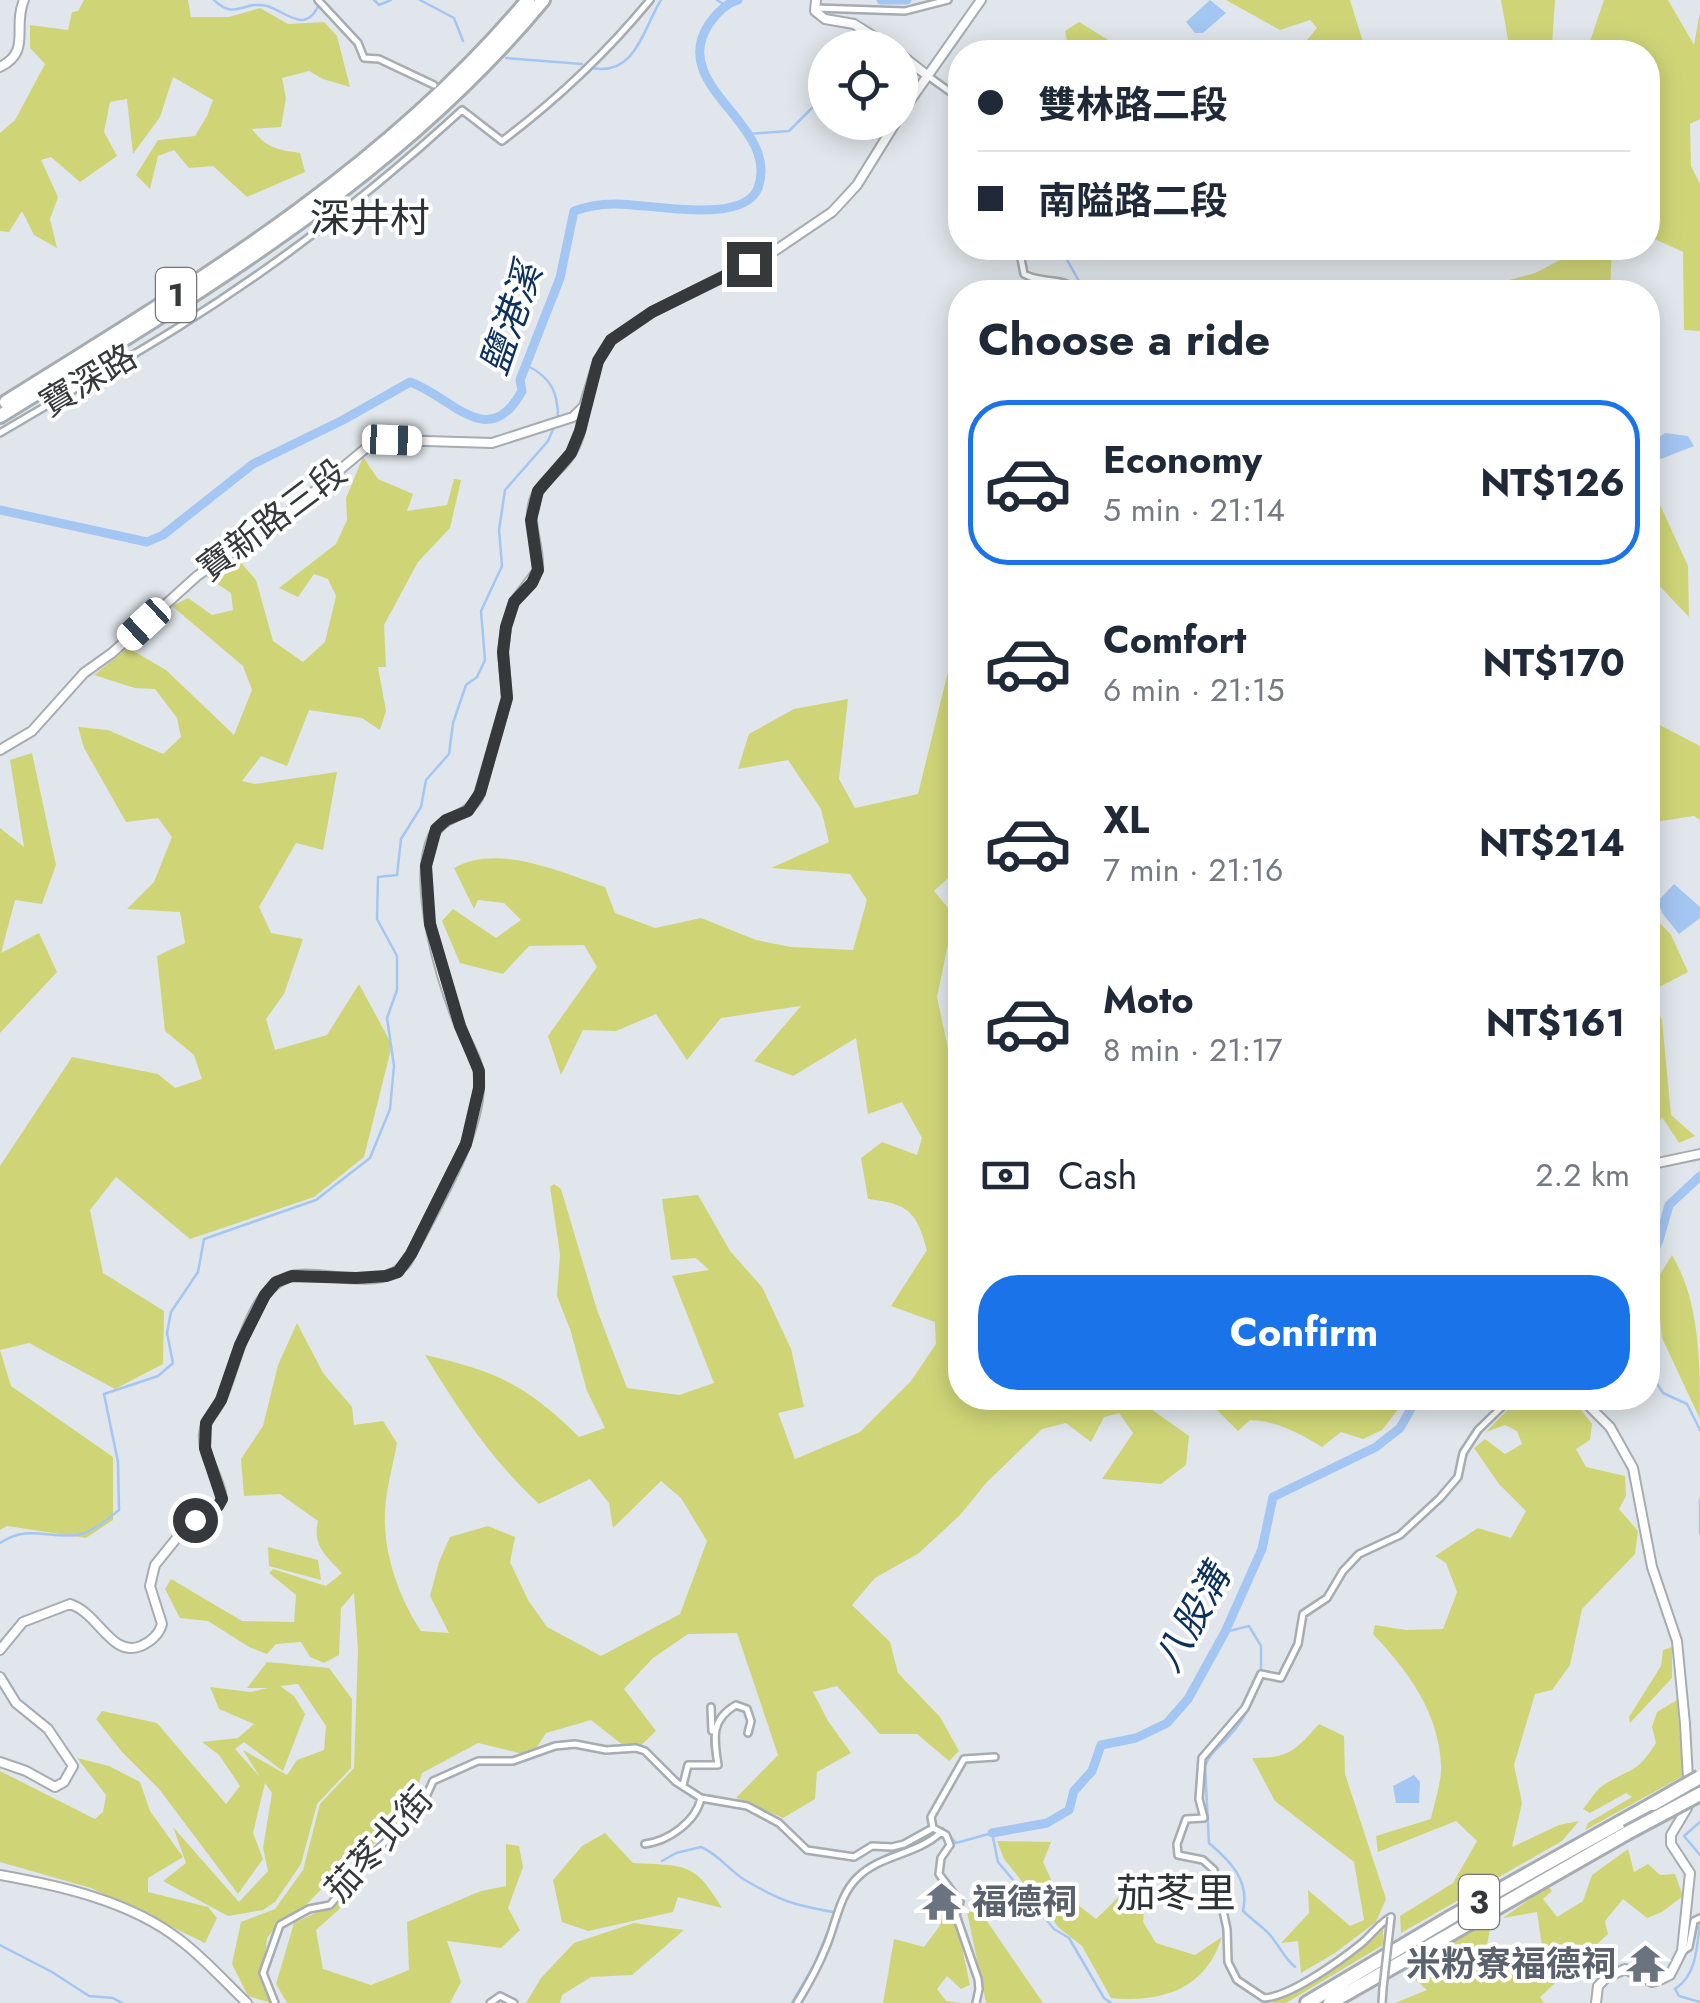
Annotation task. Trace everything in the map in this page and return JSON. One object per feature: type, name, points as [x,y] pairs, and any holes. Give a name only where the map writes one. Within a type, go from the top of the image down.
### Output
[{"type":"highway","name":"1","points":[[0,406],[276,229],[430,103],[528,0]]},
{"type":"highway","name":"1","points":[[0,416],[213,284],[356,181],[444,107],[544,0]]},
{"type":"highway","name":"3","points":[[1307,2003],[1700,1778]]},
{"type":"highway","name":"3","points":[[1330,2003],[1700,1794]]},
{"type":"street","points":[[0,67],[14,60],[19,52],[20,9],[24,0]]},
{"type":"street","name":"寶深路","points":[[0,434],[177,328],[255,274],[352,202],[462,110],[502,140],[618,36],[649,0]]},
{"type":"street","points":[[816,4],[904,11],[948,0]]},
{"type":"street","points":[[953,40],[981,0]]},
{"type":"street","points":[[320,2],[358,44],[364,58],[379,59],[434,85]]},
{"type":"street","points":[[816,4],[825,20],[854,24],[864,30]]},
{"type":"street","points":[[918,90],[948,47]]},
{"type":"street","points":[[918,68],[948,90]]},
{"type":"street","points":[[2,1643],[30,1618],[70,1604],[89,1612],[123,1648],[135,1648],[156,1636],[162,1624],[150,1586],[151,1576],[184,1529],[213,1510],[222,1499],[205,1448],[206,1423],[221,1400],[240,1345],[265,1295],[276,1282],[292,1276],[386,1276],[398,1272],[411,1254],[466,1144],[479,1088],[479,1071],[460,1026],[430,924],[426,866],[436,829],[468,811],[478,798],[507,698],[503,652],[506,627],[514,602],[538,570],[532,526],[534,500],[543,483],[571,453],[603,350],[629,326],[776,250],[846,200],[884,140]]},
{"type":"street","points":[[1021,260],[1024,274],[1029,278],[1062,280]]},
{"type":"street","name":"寶新路三段","points":[[0,750],[32,732],[84,673],[112,653],[197,576],[308,498],[366,448],[392,440],[486,444],[566,420],[584,406]]},
{"type":"street","points":[[1660,1162],[1700,1154]]},
{"type":"street","points":[[1382,2003],[1391,1918],[1386,1918],[1363,1942],[1333,1963],[1277,1997],[1264,1998],[1246,1988],[1228,1962],[1227,1929],[1214,1870],[1203,1860],[1178,1855],[1178,1844],[1186,1818],[1204,1818],[1198,1798],[1202,1758],[1248,1703],[1258,1677],[1264,1673],[1281,1678],[1298,1644],[1304,1614],[1327,1598],[1352,1560],[1364,1550],[1400,1535],[1448,1490],[1458,1477],[1464,1453],[1478,1430],[1498,1410]]},
{"type":"street","points":[[1593,1410],[1610,1427],[1633,1468],[1652,1567],[1677,1640],[1688,1797],[1687,1808],[1671,1835],[1671,1844],[1687,1866],[1690,1884],[1682,1951],[1670,1975],[1652,1982],[1625,1969],[1598,1986],[1596,2003]]},
{"type":"street","points":[[0,1677],[16,1704],[48,1730],[73,1766],[64,1782],[55,1787],[0,1762]]},
{"type":"street","points":[[713,1734],[718,1720],[736,1705],[750,1715],[748,1733]]},
{"type":"street","points":[[683,1785],[688,1765],[718,1765],[710,1707]]},
{"type":"street","name":"茄苳北街","points":[[275,2003],[264,1974],[280,1925],[309,1909],[330,1905],[378,1848],[421,1808],[430,1784],[478,1761],[513,1761],[556,1746],[576,1744],[599,1749],[636,1748],[646,1751],[660,1769],[701,1798],[747,1806],[779,1823],[802,1848],[848,1857],[872,1846],[904,1844],[933,1828]]},
{"type":"street","points":[[976,2003],[978,1980],[956,1915],[960,1902],[939,1874],[941,1858],[950,1844],[946,1836],[933,1828],[932,1810],[964,1759],[995,1757]]},
{"type":"street","points":[[645,1844],[681,1829],[701,1798]]},
{"type":"street","points":[[797,2003],[826,1949],[834,1916],[856,1880],[887,1857],[924,1846],[940,1833]]},
{"type":"street","points":[[0,1875],[49,1884],[148,1920],[192,1949],[247,2003]]},
{"type":"street","points":[[1682,1951],[1689,1948],[1694,1921],[1700,1918]]},
{"type":"street","points":[[490,2003],[500,1996],[514,2003]]},
{"type":"green space","points":[[84,0],[188,0],[191,17],[229,17],[260,8],[288,24],[324,22],[337,36],[350,87],[309,71],[282,78],[286,98],[281,127],[252,129],[273,147],[300,153],[305,172],[247,197],[213,166],[189,168],[174,150],[158,156],[150,189],[136,175],[158,140],[195,136],[213,100],[173,77],[160,117],[133,154],[127,99],[110,102],[104,132],[117,156],[80,182],[51,157],[41,160],[58,197],[50,219],[57,248],[34,235],[22,211],[9,232],[0,231],[0,133],[15,120],[45,64],[30,48],[30,25],[68,30],[72,12],[78,11]]},
{"type":"green space","points":[[1226,0],[1350,0],[1362,40],[1307,40],[1317,28],[1310,20],[1280,30]]},
{"type":"green space","points":[[1501,0],[1555,0],[1552,40],[1508,40]]},
{"type":"green space","points":[[1604,0],[1668,0],[1694,45],[1700,12],[1700,119],[1690,124],[1691,166],[1700,184],[1700,331],[1684,330],[1683,252],[1660,241],[1660,40],[1590,40]]},
{"type":"green space","points":[[1079,22],[1108,40],[1067,40],[1065,31]]},
{"type":"green space","points":[[1560,260],[1611,260],[1611,280],[1509,280]]},
{"type":"green space","points":[[363,457],[378,479],[413,494],[407,511],[447,505],[454,479],[461,480],[450,528],[418,562],[384,625],[386,667],[378,667],[386,711],[380,730],[362,718],[309,710],[287,766],[261,756],[242,781],[255,784],[337,772],[323,850],[296,843],[259,907],[271,933],[303,939],[284,994],[266,1019],[275,1050],[327,1035],[359,984],[392,1045],[364,1157],[314,1197],[190,1239],[116,1177],[90,1210],[103,1273],[164,1311],[163,1364],[115,1389],[29,1343],[0,1350],[0,1166],[72,1057],[158,1074],[175,1088],[202,1079],[194,1055],[165,1031],[157,956],[185,943],[180,912],[127,909],[154,882],[172,837],[158,818],[126,822],[84,748],[78,727],[108,730],[163,754],[181,737],[177,718],[155,689],[135,688],[94,675],[128,648],[166,670],[234,735],[252,690],[243,666],[172,606],[188,598],[212,615],[233,610],[231,593],[204,575],[237,558],[256,580],[273,641],[303,662],[325,642],[336,596],[328,579],[314,574],[298,597],[279,588],[336,544],[347,520],[346,498]]},
{"type":"green space","points":[[1660,505],[1688,566],[1689,617],[1660,587]]},
{"type":"green space","points":[[948,672],[948,878],[934,891],[948,908],[948,944],[937,997],[948,1049],[948,1410],[1152,1410],[1189,1436],[1186,1465],[1161,1484],[1102,1479],[1133,1433],[1119,1413],[1104,1417],[1091,1442],[1066,1423],[1042,1429],[919,1553],[875,1578],[852,1605],[890,1642],[898,1673],[940,1717],[959,1751],[949,1761],[917,1734],[880,1734],[837,1686],[813,1692],[851,1753],[817,1772],[815,1799],[783,1818],[736,1798],[778,1755],[737,1633],[688,1634],[653,1658],[624,1689],[656,1731],[633,1753],[591,1720],[546,1733],[531,1756],[478,1743],[422,1773],[409,1817],[342,1868],[267,1938],[263,1975],[271,2003],[248,1996],[232,1964],[241,1922],[275,1909],[303,1870],[320,1804],[354,1768],[358,1650],[354,1593],[341,1608],[339,1655],[324,1663],[310,1657],[301,1642],[276,1644],[267,1654],[208,1621],[180,1618],[165,1589],[171,1579],[242,1621],[294,1622],[296,1595],[269,1573],[273,1569],[326,1586],[342,1573],[319,1544],[318,1521],[280,1494],[244,1496],[241,1459],[263,1426],[278,1365],[297,1323],[323,1373],[352,1407],[354,1425],[383,1421],[397,1443],[385,1528],[399,1590],[421,1631],[449,1633],[430,1596],[450,1537],[488,1526],[515,1537],[510,1562],[528,1600],[547,1627],[601,1656],[680,1614],[707,1541],[681,1498],[661,1481],[613,1528],[609,1503],[590,1479],[539,1504],[477,1434],[425,1355],[509,1382],[543,1404],[579,1437],[605,1428],[587,1391],[557,1296],[560,1254],[550,1187],[554,1184],[561,1189],[597,1310],[627,1388],[679,1395],[714,1383],[672,1276],[709,1270],[696,1258],[671,1260],[662,1199],[698,1195],[730,1251],[762,1287],[791,1349],[804,1407],[778,1413],[795,1459],[860,1432],[911,1381],[936,1344],[935,1322],[891,1306],[927,1250],[919,1226],[902,1207],[868,1199],[861,1158],[882,1142],[917,1155],[922,1138],[902,1102],[868,1114],[856,1038],[793,1076],[754,1061],[801,1006],[721,1018],[687,1060],[656,1014],[616,1031],[583,1030],[561,1075],[548,1036],[597,967],[584,945],[529,946],[503,974],[460,963],[442,921],[453,909],[496,938],[521,920],[504,903],[478,900],[474,909],[454,868],[490,858],[529,862],[605,887],[615,913],[655,928],[701,918],[756,940],[791,947],[853,950],[867,900],[850,874],[771,868],[829,842],[821,809],[788,760],[738,769],[749,734],[794,709],[848,699],[839,779],[855,808],[918,794]]},
{"type":"green space","points":[[1660,725],[1700,746],[1700,820],[1694,816],[1660,821]]},
{"type":"green space","points":[[32,753],[56,865],[42,904],[15,900],[1,953],[39,933],[57,972],[0,1033],[0,828],[24,847],[10,760]]},
{"type":"green space","points":[[1660,923],[1671,935],[1688,972],[1660,987]]},
{"type":"green space","points":[[1660,1015],[1671,1115],[1695,1136],[1679,1143],[1662,1117],[1660,1122]]},
{"type":"green space","points":[[1672,1255],[1693,1313],[1699,1354],[1700,1419],[1662,1338],[1660,1274]]},
{"type":"green space","points":[[0,1350],[11,1386],[113,1457],[113,1520],[86,1538],[7,1526],[0,1530]]},
{"type":"green space","points":[[1217,1410],[1398,1410],[1382,1430],[1363,1439],[1341,1432],[1322,1447],[1269,1423],[1250,1420],[1238,1431]]},
{"type":"green space","points":[[1507,1410],[1581,1410],[1592,1424],[1590,1440],[1576,1449],[1586,1467],[1625,1476],[1626,1496],[1619,1509],[1638,1531],[1635,1554],[1582,1609],[1570,1665],[1552,1690],[1535,1694],[1514,1765],[1522,1803],[1512,1847],[1559,1825],[1579,1821],[1562,1841],[1401,1933],[1400,1916],[1453,1883],[1477,1841],[1456,1821],[1378,1852],[1376,1836],[1431,1819],[1441,1765],[1428,1710],[1398,1662],[1373,1634],[1375,1625],[1406,1630],[1443,1629],[1457,1592],[1446,1563],[1435,1556],[1478,1528],[1511,1538],[1526,1511],[1499,1484],[1474,1448],[1485,1439],[1505,1454],[1522,1444],[1517,1431],[1505,1425],[1486,1432]]},
{"type":"green space","points":[[268,1547],[318,1560],[321,1580],[269,1566]]},
{"type":"green space","points":[[1672,1647],[1672,1678],[1630,1723],[1629,1717],[1661,1666],[1663,1650]]},
{"type":"green space","points":[[267,1662],[329,1668],[352,1699],[351,1768],[317,1804],[301,1864],[275,1902],[263,1910],[228,1916],[163,1881],[186,1863],[173,1827],[239,1902],[268,1871],[263,1848],[272,1793],[265,1783],[253,1833],[263,1859],[238,1894],[159,1789],[96,1719],[102,1711],[157,1723],[226,1804],[240,1786],[219,1755],[202,1742],[238,1738],[254,1724],[219,1709],[210,1687],[251,1692],[268,1688],[247,1688]],"holes":[[[298,1684],[326,1726],[324,1750],[297,1760],[287,1775],[243,1750],[260,1777],[235,1749],[244,1742],[283,1771],[305,1714],[294,1696],[280,1686]]]},
{"type":"green space","points":[[1677,1700],[1683,1776],[1585,1830],[1588,1823],[1632,1797],[1626,1793],[1590,1813],[1583,1809],[1602,1786],[1644,1760],[1656,1743],[1652,1727],[1657,1712]]},
{"type":"green space","points":[[1319,1724],[1344,1736],[1345,1774],[1386,1899],[1376,1922],[1301,1973],[1298,1941],[1281,1943],[1309,1913],[1308,1890],[1350,1926],[1364,1920],[1354,1862],[1275,1801],[1252,1758],[1290,1752]]},
{"type":"green space","points":[[77,1758],[109,1766],[140,1782],[150,1811],[183,1857],[148,1878],[148,1892],[208,1907],[217,1918],[205,1943],[91,1888],[0,1862],[0,1771],[95,1819],[103,1812],[106,1795]]},
{"type":"green space","points":[[605,1833],[633,1863],[677,1866],[695,1874],[722,1908],[678,1897],[673,1912],[588,1931],[562,1922],[553,1880],[582,1846]]},
{"type":"green space","points":[[997,1841],[1051,1842],[1043,1862],[1054,1886],[1096,1919],[1134,1882],[1146,1893],[1143,1922],[1156,1943],[1195,1955],[1222,1937],[1215,1954],[1194,1980],[1180,1989],[1148,1998],[1111,1998],[1082,1946],[1059,1928],[1004,1859]]},
{"type":"green space","points":[[506,1844],[519,1846],[523,1867],[508,1908],[520,1930],[501,1948],[447,1941],[461,1982],[450,2003],[287,2003],[276,1984],[294,1923],[337,1903],[362,1879],[353,1897],[316,1930],[323,1969],[371,1985],[409,1970],[407,1922],[481,1891],[506,1886]]},
{"type":"green space","points":[[1628,1849],[1634,1872],[1648,1864],[1660,1875],[1675,1874],[1683,1896],[1647,1918],[1623,1899],[1605,1921],[1608,1934],[1540,1997],[1544,2003],[1395,2003],[1427,1990],[1410,1975],[1441,1948],[1492,1919],[1482,1971],[1510,1970],[1542,1946],[1537,1912],[1503,1918],[1548,1886],[1552,1891],[1543,1899],[1557,1917],[1583,1901],[1592,1875]]},
{"type":"green space","points":[[953,1905],[970,1985],[961,1989],[947,1976],[937,1989],[946,2001],[963,2003],[883,2003],[894,1939],[924,1947],[939,1927],[946,1906]]},
{"type":"green space","points":[[980,1911],[1043,2003],[986,2003],[967,1912]]},
{"type":"green space","points":[[634,1923],[684,1930],[632,1975],[591,1977],[562,1995],[560,2003],[526,2003],[541,1978],[574,1943]]},
{"type":"green space","points":[[1383,1929],[1383,1945],[1286,2003],[1271,2003],[1372,1940]]},
{"type":"water","points":[[1210,0],[1226,13],[1203,33],[1195,33],[1186,22]]},
{"type":"water","points":[[1665,433],[1688,436],[1694,446],[1661,459],[1660,436]]},
{"type":"water","points":[[1674,884],[1700,907],[1700,918],[1679,934],[1662,913],[1660,899]]},
{"type":"water","points":[[1414,1775],[1420,1782],[1419,1803],[1396,1803],[1393,1786]]},
{"type":"waterway","points":[[214,0],[234,10],[267,6],[302,20],[320,2]]},
{"type":"waterway","points":[[374,0],[379,5],[391,0]]},
{"type":"waterway","points":[[420,0],[454,18],[463,41]]},
{"type":"waterway","points":[[592,68],[607,69],[629,57],[661,0]]},
{"type":"waterway","points":[[717,0],[727,6]]},
{"type":"waterway","name":"鹽港溪","points":[[0,510],[147,542],[163,535],[253,464],[410,382],[469,415],[496,418],[509,409],[522,391],[520,380],[560,278],[574,211],[612,204],[713,210],[749,200],[758,188],[761,165],[754,144],[702,67],[700,47],[709,24],[722,9],[738,0]]},
{"type":"waterway","name":"鹽港溪","points":[[881,0],[907,0]]},
{"type":"waterway","points":[[506,58],[582,64]]},
{"type":"waterway","points":[[748,134],[789,131],[808,112]]},
{"type":"waterway","points":[[1067,260],[1078,280]]},
{"type":"waterway","points":[[528,366],[552,387],[558,418]]},
{"type":"waterway","points":[[0,1543],[20,1534],[83,1533],[119,1510],[118,1462],[104,1394],[158,1376],[173,1363],[167,1333],[171,1312],[198,1272],[204,1239],[316,1200],[370,1158],[390,1109],[394,1066],[387,1018],[397,990],[397,956],[377,919],[378,877],[397,875],[401,839],[421,807],[426,780],[449,754],[453,723],[466,685],[477,677],[485,660],[481,611],[502,566],[499,530],[505,490],[548,441],[555,425]]},
{"type":"waterway","name":"八股溝","points":[[1660,1236],[1669,1205],[1700,1176]]},
{"type":"waterway","points":[[1660,1388],[1687,1404],[1700,1430]]},
{"type":"waterway","name":"八股溝","points":[[992,1833],[1047,1823],[1069,1810],[1074,1791],[1092,1771],[1101,1745],[1136,1738],[1167,1723],[1188,1699],[1225,1632],[1262,1549],[1273,1497],[1376,1447],[1400,1428],[1410,1410]]},
{"type":"waterway","points":[[1700,1500],[1700,1533]]},
{"type":"waterway","points":[[1225,1632],[1249,1626],[1261,1646],[1261,1671]]},
{"type":"waterway","points":[[1261,1679],[1240,1722],[1205,1766],[1209,1843],[1231,1864],[1241,1881],[1243,1911],[1267,1932],[1295,1967]]},
{"type":"waterway","points":[[1700,1822],[1684,1836],[1700,1855]]},
{"type":"waterway","points":[[848,1886],[877,1859],[943,1828],[956,1843],[992,1833],[998,1862],[1054,1929],[1069,1938],[1104,1998],[1111,2003]]},
{"type":"waterway","points":[[662,1861],[701,1847],[768,1893],[833,1912]]},
{"type":"waterway","points":[[792,2003],[814,1965],[840,1902]]},
{"type":"waterway","points":[[1700,1922],[1692,1968],[1675,1989],[1679,1996],[1700,2002]]},
{"type":"waterway","points":[[0,1945],[89,1996],[113,1998],[122,2003]]},
{"type":"place","name":"福德祠","points":[[942,1902]]},
{"type":"place","name":"米粉寮福德祠","points":[[1646,1964]]},
{"type":"district","name":"深井村","points":[[370,218]]},
{"type":"district","name":"茄苳里","points":[[1176,1893]]},
{"type":"route","points":[[195,1520],[208,1514],[222,1499],[205,1448],[206,1423],[221,1400],[240,1345],[265,1295],[276,1282],[300,1274],[356,1278],[398,1272],[411,1254],[466,1144],[479,1071],[460,1026],[430,924],[426,866],[436,829],[468,811],[480,793],[507,698],[503,652],[510,610],[538,570],[531,520],[534,500],[543,483],[571,453],[598,361],[611,340],[652,312],[749,264]]}]
